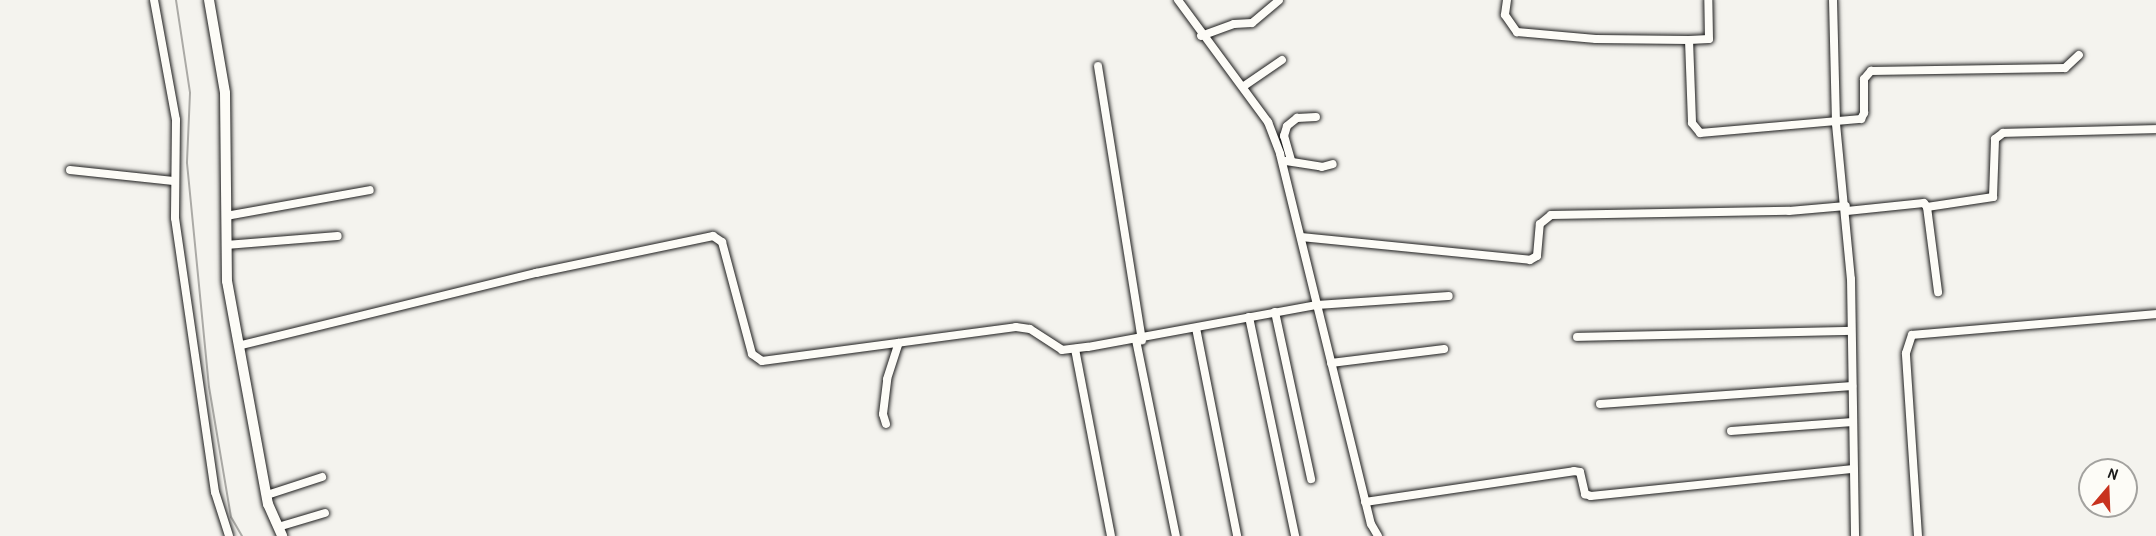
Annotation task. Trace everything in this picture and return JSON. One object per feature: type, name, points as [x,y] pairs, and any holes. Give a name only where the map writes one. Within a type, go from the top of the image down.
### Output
[{"type":"street","points":[[154,0],[176,120],[173,180],[175,218],[215,492],[229,536]]},
{"type":"street","points":[[209,0],[225,93],[227,281],[242,345],[267,495],[280,532],[325,513]]},
{"type":"street","points":[[1178,0],[1201,36],[1244,86],[1268,122],[1282,162],[1365,502],[1378,536]]},
{"type":"street","points":[[1201,36],[1234,24],[1252,23],[1279,0]]},
{"type":"street","points":[[1507,0],[1505,15],[1517,32],[1596,39],[1689,40],[1709,39],[1708,0]]},
{"type":"street","points":[[1833,0],[1836,124],[1846,208],[1855,536]]},
{"type":"street","points":[[1689,40],[1695,131],[1836,124],[1863,117],[1864,79],[1871,71],[2065,68],[2079,55]]},
{"type":"street","points":[[1244,86],[1282,60]]},
{"type":"street","points":[[1098,66],[1139,340],[1176,536]]},
{"type":"street","points":[[1291,160],[1284,136],[1287,126],[1297,118],[1316,117]]},
{"type":"street","points":[[1927,207],[1994,197],[1996,135],[2156,129]]},
{"type":"street","points":[[1282,162],[1291,160],[1322,167],[1333,164]]},
{"type":"street","points":[[70,170],[173,180]]},
{"type":"street","points":[[226,216],[370,190]]},
{"type":"street","points":[[1301,237],[1530,260],[1537,256],[1540,224],[1551,215],[1789,211],[1924,203],[1927,207],[1938,292]]},
{"type":"street","points":[[226,244],[338,236]]},
{"type":"street","points":[[242,345],[536,273],[713,237],[722,242],[757,360],[1023,327],[1053,347],[1075,349],[1139,340],[1250,316],[1317,305],[1449,296]]},
{"type":"street","points":[[1275,312],[1311,479]]},
{"type":"street","points":[[1918,536],[1906,353],[1912,335],[2156,314]]},
{"type":"street","points":[[1250,316],[1295,536]]},
{"type":"street","points":[[1196,328],[1237,536]]},
{"type":"street","points":[[1577,337],[1851,331]]},
{"type":"street","points":[[886,424],[883,414],[887,379],[899,343]]},
{"type":"street","points":[[1075,349],[1111,536]]},
{"type":"street","points":[[1331,363],[1444,349]]},
{"type":"street","points":[[1600,404],[1852,386]]},
{"type":"street","points":[[1731,431],[1853,422]]},
{"type":"street","points":[[1365,502],[1574,471],[1580,472],[1585,494],[1591,496],[1854,469]]},
{"type":"street","points":[[267,495],[322,477]]},
{"type":"waterway","points":[[176,0],[190,93],[187,163],[209,387],[231,517],[242,536]]}]
